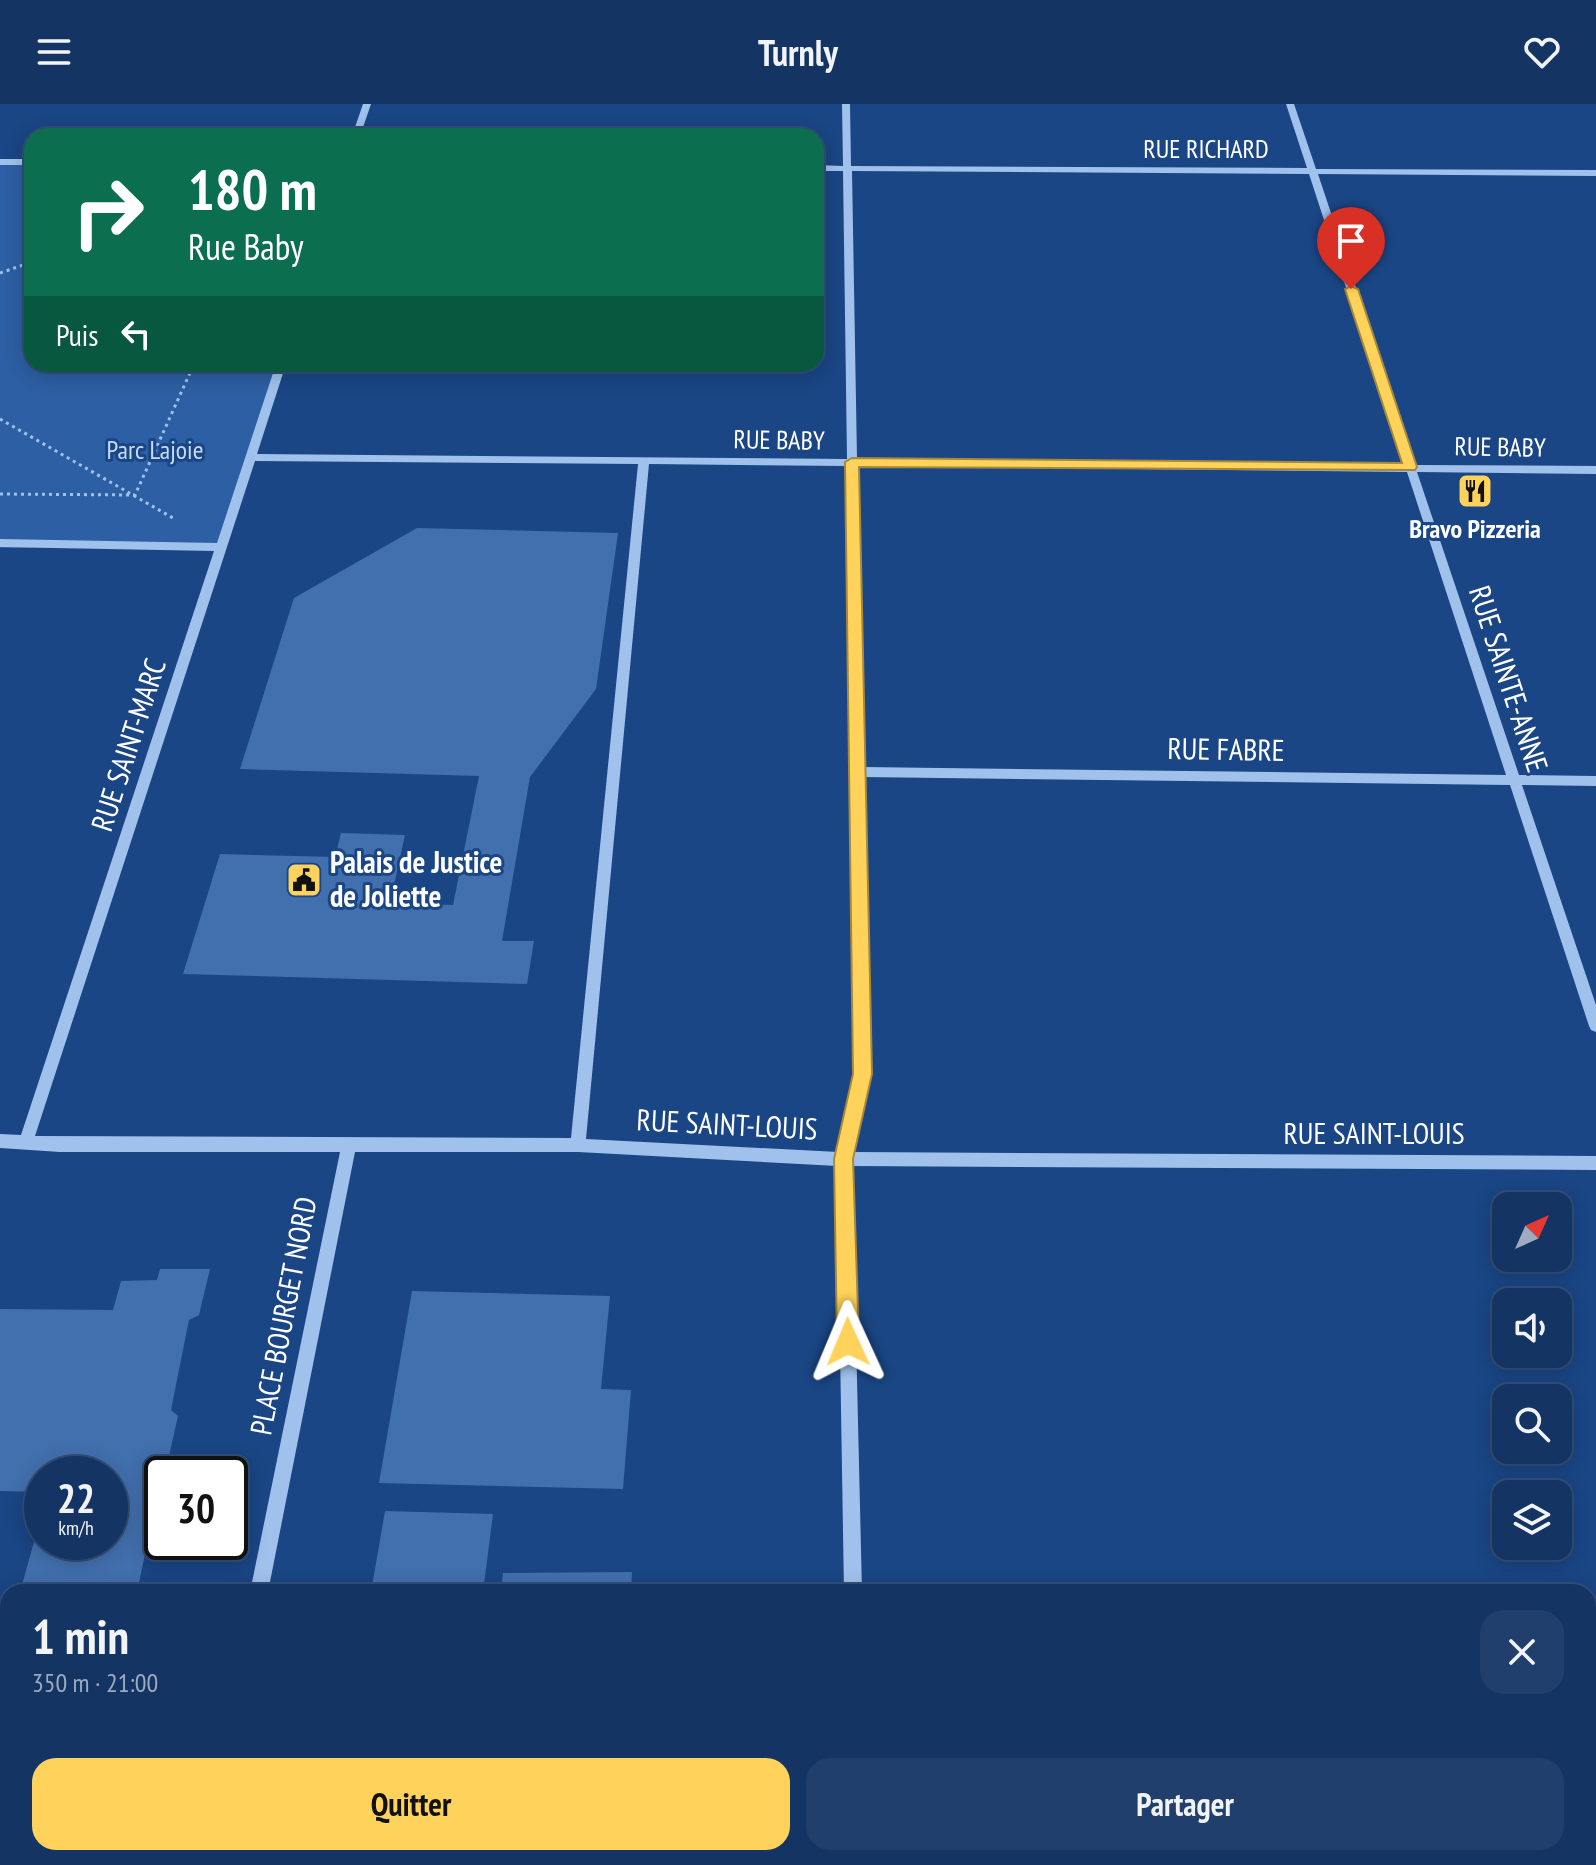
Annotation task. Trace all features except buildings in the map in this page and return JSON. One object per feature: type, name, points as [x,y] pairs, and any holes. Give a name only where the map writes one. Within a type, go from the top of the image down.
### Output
[{"type":"street","points":[[359,128],[367,104]]},
{"type":"street","points":[[846,104],[862,1074],[844,1159],[853,1584]]},
{"type":"street","name":"RUE SAINTE-ANNE","points":[[1290,104],[1596,1026]]},
{"type":"street","points":[[0,162],[24,162]]},
{"type":"street","name":"RUE RICHARD","points":[[824,168],[1596,173]]},
{"type":"street","name":"RUE SAINT-MARC","points":[[26,1142],[278,372]]},
{"type":"street","name":"RUE BABY","points":[[250,457],[1596,470]]},
{"type":"street","points":[[578,1145],[644,460]]},
{"type":"street","points":[[0,543],[222,547]]},
{"type":"street","name":"RUE FABRE","points":[[856,772],[1596,781]]},
{"type":"street","name":"RUE SAINT-LOUIS","points":[[0,1141],[60,1145],[578,1145],[844,1159],[1596,1163]]},
{"type":"street","name":"PLACE BOURGET NORD","points":[[261,1584],[349,1146]]},
{"type":"path","points":[[0,273],[24,265]]},
{"type":"path","points":[[135,495],[190,372]]},
{"type":"path","points":[[0,419],[222,547]]},
{"type":"path","points":[[0,494],[135,495]]},
{"type":"green space","name":"Parc Lajoie","points":[[0,161],[24,161],[24,372],[278,372],[222,547],[0,548]]},
{"type":"place","name":"Bravo Pizzeria","points":[[1475,491]]},
{"type":"place","name":"Palais de Justice de Joliette","points":[[304,880]]},
{"type":"route","points":[[848,1342],[844,1159],[862,1074],[852,462],[1410,467],[1351,289]]}]
